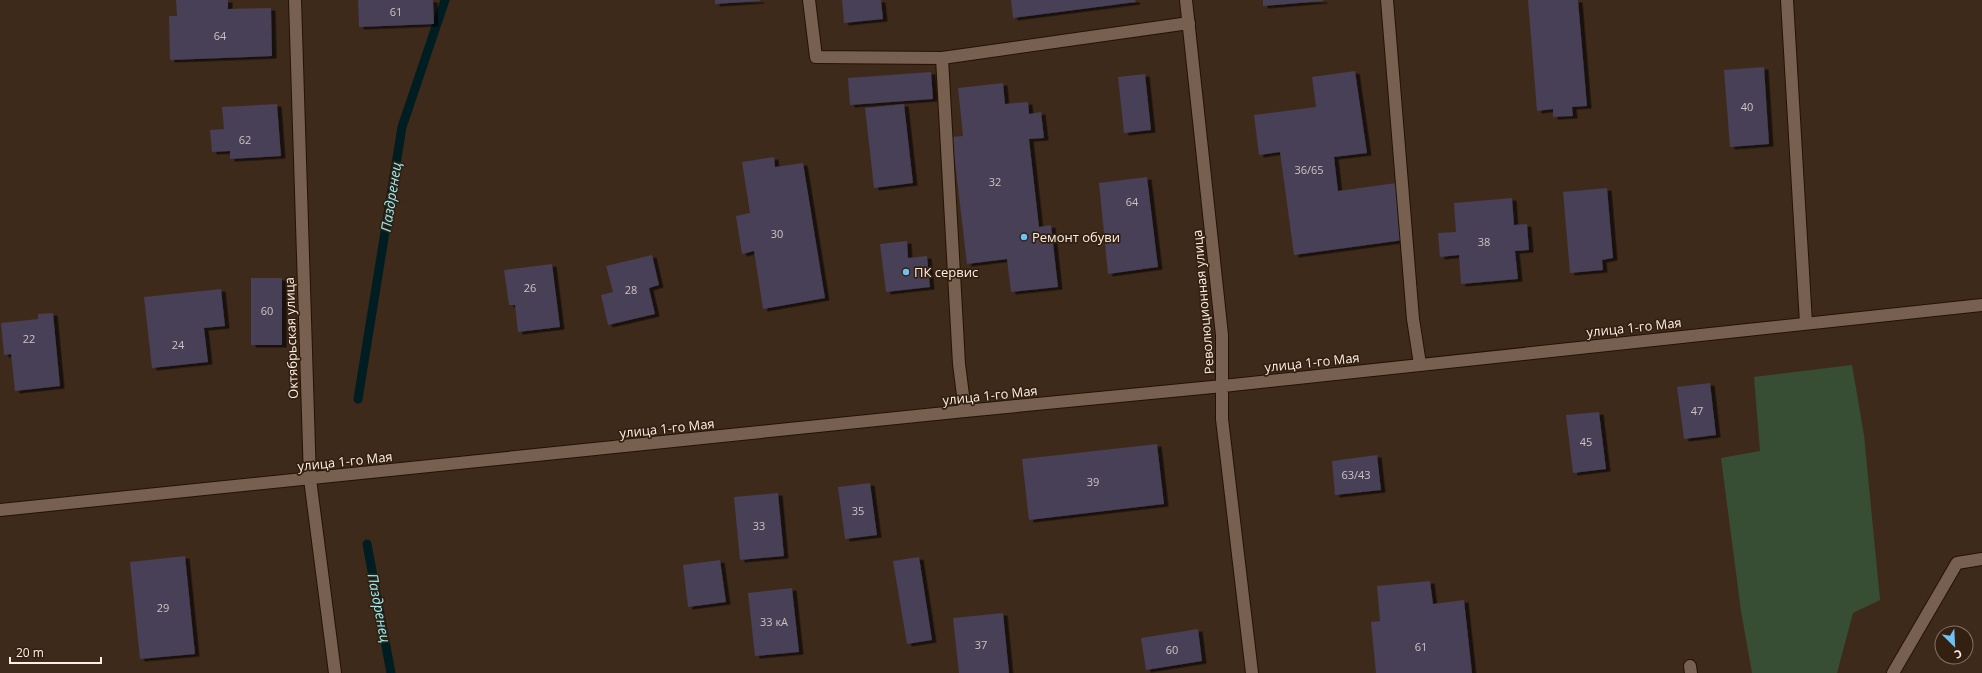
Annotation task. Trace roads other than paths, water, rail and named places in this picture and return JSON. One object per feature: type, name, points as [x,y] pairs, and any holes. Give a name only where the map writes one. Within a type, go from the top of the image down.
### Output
[{"type":"main road","name":"Октябрьская улица","points":[[295,0],[310,479],[334,673]]},
{"type":"main road","points":[[809,0],[816,57],[942,58],[1189,23]]},
{"type":"main road","name":"Революционная улица","points":[[1186,0],[1222,335],[1222,419],[1252,673]]},
{"type":"main road","points":[[1387,0],[1413,319],[1420,364]]},
{"type":"main road","points":[[1787,0],[1806,323]]},
{"type":"main road","points":[[942,58],[959,364],[965,411]]},
{"type":"main road","name":"улица 1-го Мая","points":[[0,510],[1223,386],[1982,305]]},
{"type":"main road","points":[[1893,673],[1957,564],[1982,559]]},
{"type":"waterway","name":"Паздренец","points":[[358,399],[402,127],[445,0]]},
{"type":"waterway","name":"Паздренец","points":[[367,544],[391,673]]},
{"type":"place","name":"Ремонт обуви","points":[[1024,237]]},
{"type":"place","name":"ПК сервис","points":[[906,272]]}]
